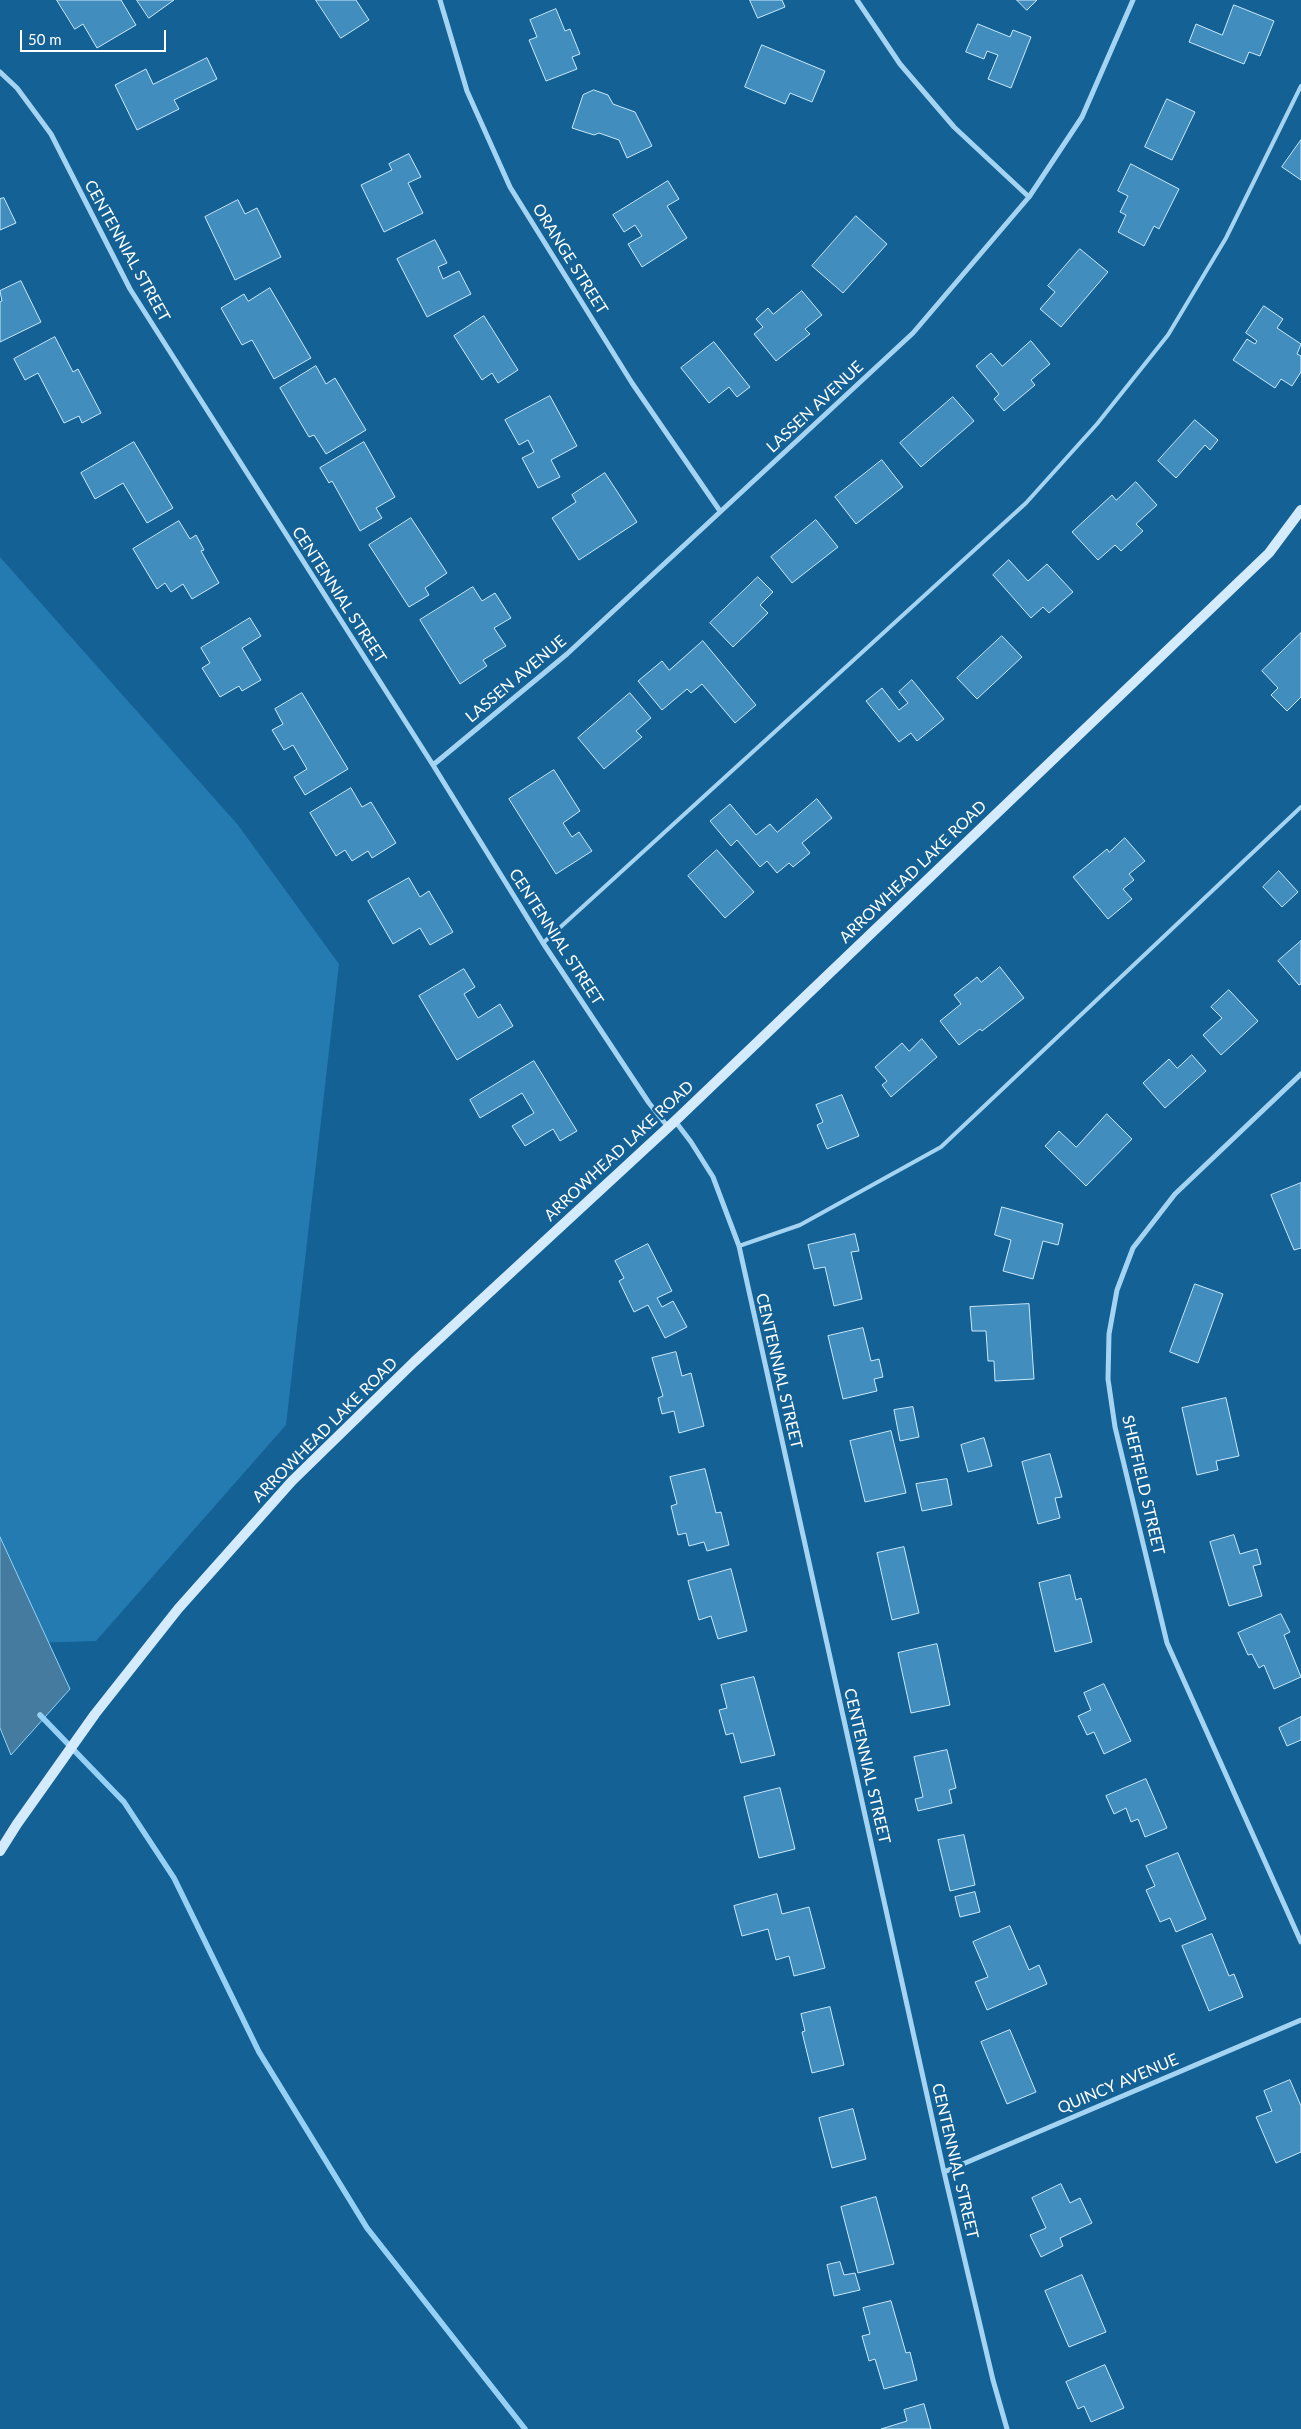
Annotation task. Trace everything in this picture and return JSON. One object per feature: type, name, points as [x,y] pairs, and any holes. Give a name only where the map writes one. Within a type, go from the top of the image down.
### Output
[{"type":"main road","name":"ARROWHEAD LAKE ROAD","points":[[0,1851],[16,1824],[95,1714],[172,1616],[292,1480],[414,1362],[671,1124],[1269,554],[1301,510]]},
{"type":"street","name":"ORANGE STREET","points":[[440,0],[467,91],[510,187],[632,383],[720,511]]},
{"type":"street","points":[[857,0],[900,64],[948,120],[1029,197]]},
{"type":"street","name":"LASSEN AVENUE","points":[[433,765],[567,654],[913,333],[1029,197],[1082,117],[1133,0]]},
{"type":"street","name":"CENTENNIAL STREET","points":[[0,72],[17,88],[51,134],[130,289],[433,765],[543,942],[671,1124],[691,1142],[712,1177],[739,1246],[944,2172],[993,2380],[1007,2429]]},
{"type":"street","name":"SHEFFIELD STREET","points":[[1301,1074],[1175,1194],[1133,1248],[1117,1290],[1112,1316],[1109,1334],[1108,1380],[1115,1427],[1167,1643],[1301,1942]]},
{"type":"street","name":"QUINCY AVENUE","points":[[944,2172],[1301,2020]]},
{"type":"lane","points":[[543,942],[1026,503],[1097,424],[1168,335],[1226,238],[1301,86]]},
{"type":"lane","points":[[739,1246],[800,1225],[941,1147],[1301,808]]},
{"type":"shaded area","points":[[0,557],[238,825],[339,964],[286,1425],[96,1641],[0,1644]]},
{"type":"shaded area","points":[[0,1537],[70,1689],[11,1755],[0,1728]]},
{"type":"building","points":[[57,0],[121,0],[136,25],[97,48],[83,24],[75,29]]},
{"type":"building","points":[[137,0],[174,0],[149,18]]},
{"type":"building","points":[[316,0],[356,0],[369,20],[341,38]]},
{"type":"building","points":[[750,0],[782,0],[785,7],[758,18]]},
{"type":"building","points":[[1017,0],[1037,0],[1027,10]]},
{"type":"building","points":[[1234,5],[1274,21],[1260,56],[1249,52],[1244,64],[1189,42],[1196,24],[1222,35]]},
{"type":"building","points":[[556,9],[565,31],[570,29],[580,54],[572,57],[577,69],[546,81],[529,40],[537,37],[530,20]]},
{"type":"building","points":[[978,24],[1010,37],[1013,30],[1031,37],[1011,88],[988,79],[998,55],[987,51],[984,59],[966,52]]},
{"type":"building","points":[[762,45],[825,71],[812,102],[790,93],[785,104],[745,87]]},
{"type":"building","points":[[207,58],[217,79],[174,100],[179,109],[137,130],[115,85],[146,69],[153,84]]},
{"type":"building","points":[[594,90],[608,95],[613,104],[635,112],[652,146],[627,158],[619,140],[599,133],[594,135],[572,128],[583,95]]},
{"type":"building","points":[[1167,99],[1195,112],[1172,160],[1145,147]]},
{"type":"building","points":[[1301,140],[1301,180],[1282,167]]},
{"type":"building","points":[[409,154],[421,177],[408,183],[423,213],[384,232],[361,185],[392,170],[389,164]]},
{"type":"building","points":[[1131,164],[1179,189],[1159,229],[1154,226],[1144,246],[1118,232],[1126,215],[1120,212],[1128,196],[1118,191]]},
{"type":"building","points":[[668,181],[679,199],[667,206],[687,238],[642,267],[628,244],[642,236],[635,225],[624,232],[613,215]]},
{"type":"building","points":[[4,198],[16,223],[0,230],[0,199]]},
{"type":"building","points":[[238,200],[245,214],[257,208],[281,257],[235,280],[205,217]]},
{"type":"building","points":[[856,216],[887,244],[843,293],[812,266]]},
{"type":"building","points":[[435,240],[447,263],[438,267],[443,279],[459,271],[471,294],[427,317],[397,259]]},
{"type":"building","points":[[1080,249],[1108,272],[1061,327],[1040,309],[1055,292],[1048,286]]},
{"type":"building","points":[[21,281],[41,322],[0,342],[0,302],[2,301],[0,291]]},
{"type":"building","points":[[270,288],[311,358],[274,379],[252,340],[242,345],[221,308],[244,294],[248,301]]},
{"type":"building","points":[[802,291],[822,315],[805,329],[810,334],[776,361],[754,334],[763,327],[756,319],[768,308],[773,314]]},
{"type":"building","points":[[1264,306],[1283,319],[1277,328],[1301,344],[1297,354],[1301,356],[1301,372],[1292,386],[1281,379],[1275,388],[1233,360],[1247,339],[1255,344],[1257,341],[1246,333]]},
{"type":"building","points":[[484,316],[518,370],[498,383],[492,373],[482,380],[454,336]]},
{"type":"building","points":[[55,337],[73,372],[78,369],[101,413],[82,423],[79,416],[64,423],[38,373],[25,380],[14,359]]},
{"type":"building","points":[[1031,341],[1050,364],[1031,380],[1035,385],[1004,411],[994,399],[999,394],[976,366],[991,353],[1002,366]]},
{"type":"building","points":[[714,342],[750,387],[737,397],[729,387],[709,403],[681,368]]},
{"type":"building","points":[[316,366],[326,384],[335,378],[366,430],[326,454],[314,435],[309,437],[280,388]]},
{"type":"building","points":[[550,396],[577,446],[551,460],[560,477],[538,488],[522,458],[534,452],[528,440],[519,445],[505,420]]},
{"type":"building","points":[[953,397],[974,421],[921,467],[900,443]]},
{"type":"building","points":[[1195,420],[1218,440],[1210,450],[1205,445],[1176,478],[1158,461]]},
{"type":"building","points":[[134,442],[173,508],[147,523],[123,483],[95,499],[81,473]]},
{"type":"building","points":[[364,442],[395,497],[376,508],[382,518],[360,531],[332,481],[329,483],[320,468]]},
{"type":"building","points":[[882,460],[903,487],[856,524],[835,497]]},
{"type":"building","points":[[605,473],[637,522],[579,560],[552,518],[576,502],[572,495]]},
{"type":"building","points":[[1136,482],[1157,505],[1136,524],[1143,531],[1121,551],[1115,545],[1098,560],[1072,532],[1112,495],[1116,500]]},
{"type":"building","points":[[411,518],[447,573],[425,588],[429,595],[409,607],[369,545]]},
{"type":"building","points":[[816,520],[838,547],[792,583],[771,557]]},
{"type":"building","points":[[179,521],[190,539],[196,535],[204,550],[201,551],[219,583],[192,599],[183,584],[171,592],[165,583],[157,589],[133,549]]},
{"type":"building","points":[[1009,560],[1028,581],[1047,564],[1073,592],[1049,613],[1043,607],[1031,618],[993,575]]},
{"type":"building","points":[[758,577],[773,592],[760,605],[768,613],[733,647],[710,623]]},
{"type":"building","points":[[473,587],[482,601],[495,593],[511,618],[494,628],[506,646],[483,660],[487,666],[460,684],[420,620]]},
{"type":"building","points":[[250,618],[261,636],[242,648],[261,680],[242,691],[239,686],[220,697],[202,668],[210,663],[201,648]]},
{"type":"building","points":[[1301,633],[1301,697],[1287,711],[1271,695],[1278,688],[1262,671]]},
{"type":"building","points":[[1002,636],[1022,657],[977,699],[957,678]]},
{"type":"building","points":[[703,641],[756,705],[735,723],[702,684],[691,693],[687,689],[662,710],[638,681],[662,661],[669,670]]},
{"type":"building","points":[[912,680],[944,719],[917,741],[911,733],[899,742],[866,701],[882,688],[899,710],[908,703],[899,692]]},
{"type":"building","points":[[302,693],[348,769],[305,795],[294,777],[307,769],[293,745],[284,750],[272,730],[283,724],[275,709]]},
{"type":"building","points":[[630,693],[651,718],[636,731],[642,737],[604,769],[578,738]]},
{"type":"building","points":[[554,770],[580,811],[563,823],[572,837],[579,832],[592,851],[556,874],[509,799]]},
{"type":"building","points":[[351,788],[362,807],[371,802],[396,843],[372,858],[368,851],[352,861],[345,850],[336,856],[310,813]]},
{"type":"building","points":[[817,799],[832,818],[802,843],[810,853],[793,867],[789,863],[777,873],[767,861],[760,867],[737,840],[731,846],[710,821],[730,804],[756,835],[770,824],[777,832]]},
{"type":"building","points":[[1125,838],[1145,861],[1129,874],[1134,880],[1123,889],[1132,899],[1108,919],[1073,877],[1107,849],[1109,852]]},
{"type":"building","points":[[717,850],[754,892],[725,918],[688,876]]},
{"type":"building","points":[[1279,871],[1298,892],[1282,907],[1263,887]]},
{"type":"building","points":[[409,878],[420,897],[429,891],[453,932],[430,945],[420,928],[393,944],[368,901]]},
{"type":"building","points":[[1301,941],[1301,984],[1299,985],[1278,961]]},
{"type":"building","points":[[1000,967],[1024,998],[982,1031],[980,1029],[959,1045],[940,1021],[961,1004],[954,995],[977,977],[981,982]]},
{"type":"building","points":[[464,969],[475,987],[464,994],[478,1018],[500,1004],[513,1026],[457,1060],[419,996]]},
{"type":"building","points":[[1229,990],[1258,1021],[1221,1055],[1203,1035],[1222,1018],[1211,1007]]},
{"type":"building","points":[[922,1039],[937,1057],[891,1097],[882,1085],[887,1081],[875,1067],[902,1043],[909,1051]]},
{"type":"building","points":[[1192,1055],[1206,1071],[1165,1108],[1143,1083],[1169,1059],[1177,1068]]},
{"type":"building","points":[[534,1061],[577,1131],[560,1141],[553,1129],[525,1146],[512,1126],[534,1113],[522,1093],[480,1118],[470,1100]]},
{"type":"building","points":[[842,1095],[859,1136],[827,1149],[817,1125],[823,1122],[816,1105]]},
{"type":"building","points":[[1107,1114],[1132,1139],[1086,1186],[1045,1146],[1059,1131],[1076,1147]]},
{"type":"building","points":[[1301,1183],[1301,1248],[1294,1250],[1271,1195]]},
{"type":"building","points":[[1002,1207],[1063,1224],[1058,1245],[1043,1241],[1033,1279],[1003,1271],[1011,1240],[995,1235]]},
{"type":"building","points":[[855,1234],[859,1251],[851,1252],[862,1299],[834,1306],[825,1267],[814,1269],[808,1245]]},
{"type":"building","points":[[648,1244],[672,1291],[657,1298],[662,1307],[673,1301],[687,1327],[665,1338],[648,1305],[634,1312],[619,1281],[624,1278],[615,1261]]},
{"type":"building","points":[[1195,1284],[1223,1294],[1198,1363],[1170,1352]]},
{"type":"building","points":[[1029,1304],[1034,1379],[995,1381],[994,1361],[988,1361],[986,1331],[972,1331],[970,1307]]},
{"type":"building","points":[[863,1328],[871,1361],[879,1359],[883,1377],[874,1379],[877,1391],[843,1399],[828,1336]]},
{"type":"building","points":[[676,1352],[682,1376],[691,1373],[704,1426],[679,1433],[674,1411],[662,1414],[658,1398],[663,1396],[652,1358]]},
{"type":"building","points":[[1226,1398],[1239,1456],[1216,1461],[1218,1470],[1197,1475],[1182,1408]]},
{"type":"building","points":[[913,1407],[919,1437],[900,1441],[894,1410]]},
{"type":"building","points":[[891,1431],[906,1493],[865,1502],[850,1441]]},
{"type":"building","points":[[984,1438],[992,1466],[968,1472],[961,1445]]},
{"type":"building","points":[[1050,1454],[1062,1497],[1055,1498],[1060,1518],[1038,1524],[1022,1462]]},
{"type":"building","points":[[705,1469],[716,1513],[721,1512],[729,1545],[707,1551],[704,1542],[689,1546],[686,1533],[678,1535],[671,1506],[677,1504],[670,1477]]},
{"type":"building","points":[[947,1479],[952,1505],[922,1511],[916,1484]]},
{"type":"building","points":[[1234,1535],[1240,1554],[1257,1549],[1261,1564],[1253,1566],[1262,1596],[1229,1606],[1210,1542]]},
{"type":"building","points":[[904,1547],[919,1613],[892,1620],[877,1553]]},
{"type":"building","points":[[731,1569],[747,1631],[718,1639],[711,1616],[699,1620],[688,1581]]},
{"type":"building","points":[[1070,1575],[1076,1600],[1081,1598],[1092,1642],[1055,1652],[1039,1583]]},
{"type":"building","points":[[1281,1614],[1290,1632],[1284,1635],[1301,1677],[1274,1689],[1264,1665],[1259,1668],[1252,1654],[1248,1655],[1238,1633]]},
{"type":"building","points":[[937,1644],[950,1705],[911,1713],[898,1653]]},
{"type":"building","points":[[754,1677],[775,1755],[741,1763],[733,1733],[726,1735],[719,1710],[727,1708],[721,1685]]},
{"type":"building","points":[[1104,1684],[1131,1741],[1104,1754],[1094,1732],[1087,1735],[1078,1716],[1091,1710],[1084,1693]]},
{"type":"building","points":[[1301,1717],[1301,1740],[1287,1746],[1279,1728]]},
{"type":"building","points":[[947,1750],[956,1788],[949,1790],[952,1803],[918,1811],[915,1799],[923,1797],[914,1757]]},
{"type":"building","points":[[1146,1779],[1167,1828],[1145,1837],[1138,1819],[1131,1822],[1126,1808],[1114,1814],[1106,1796]]},
{"type":"building","points":[[780,1788],[795,1849],[759,1858],[744,1797]]},
{"type":"building","points":[[964,1835],[975,1885],[950,1891],[938,1840]]},
{"type":"building","points":[[1178,1853],[1206,1919],[1176,1932],[1170,1918],[1160,1922],[1146,1890],[1155,1886],[1146,1866]]},
{"type":"building","points":[[975,1892],[980,1912],[960,1917],[955,1897]]},
{"type":"building","points":[[777,1894],[782,1914],[809,1907],[825,1968],[794,1976],[789,1956],[776,1960],[768,1929],[742,1936],[734,1906]]},
{"type":"building","points":[[1010,1926],[1029,1970],[1039,1965],[1047,1984],[987,2010],[975,1982],[988,1977],[973,1942]]},
{"type":"building","points":[[1212,1934],[1229,1976],[1234,1974],[1243,1997],[1209,2011],[1182,1946]]},
{"type":"building","points":[[830,2007],[844,2065],[812,2073],[802,2032],[805,2031],[801,2014]]},
{"type":"building","points":[[1010,2030],[1036,2092],[1007,2104],[981,2042]]},
{"type":"building","points":[[1290,2080],[1301,2106],[1301,2152],[1276,2163],[1256,2117],[1272,2111],[1264,2091]]},
{"type":"building","points":[[853,2109],[866,2159],[832,2168],[819,2118]]},
{"type":"building","points":[[1061,2184],[1070,2203],[1080,2198],[1092,2223],[1060,2238],[1063,2246],[1041,2257],[1030,2235],[1046,2228],[1032,2198]]},
{"type":"building","points":[[876,2197],[894,2264],[858,2273],[841,2207]]},
{"type":"building","points":[[840,2262],[844,2275],[855,2273],[860,2290],[834,2296],[827,2265]]},
{"type":"building","points":[[1082,2275],[1106,2332],[1069,2347],[1045,2291]]},
{"type":"building","points":[[891,2301],[906,2353],[910,2352],[917,2380],[884,2389],[875,2359],[869,2361],[862,2336],[870,2334],[863,2308]]},
{"type":"building","points":[[1105,2365],[1124,2408],[1091,2422],[1084,2406],[1078,2409],[1066,2382]]},
{"type":"building","points":[[924,2404],[931,2429],[881,2429],[907,2421],[904,2410]]},
{"type":"waterway","points":[[40,1715],[124,1802],[174,1878],[259,2052],[367,2228],[525,2429]]}]
